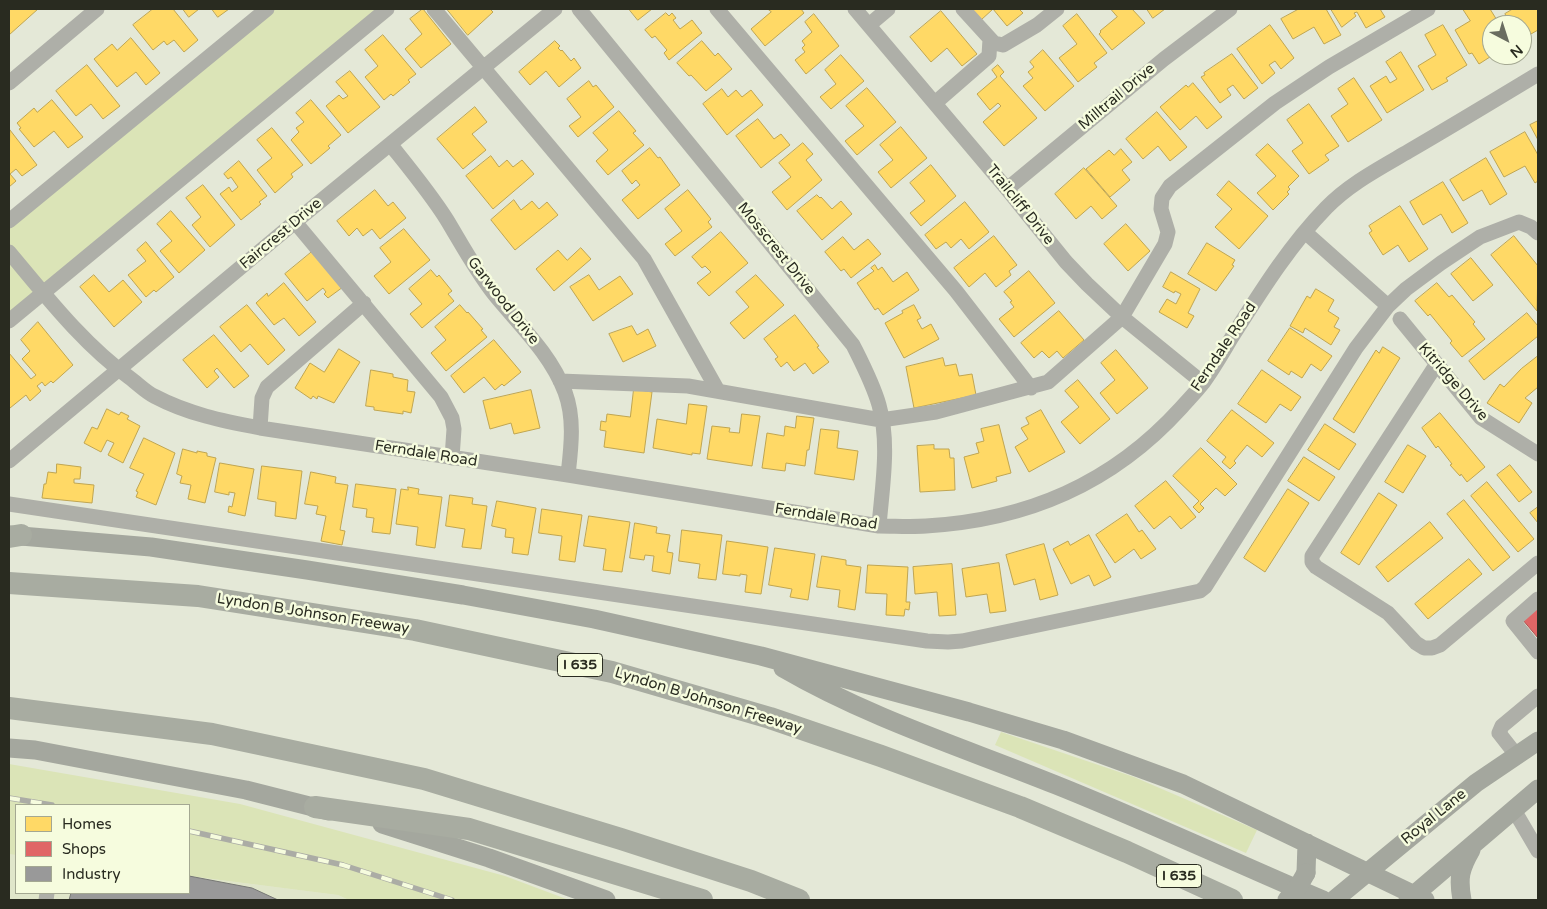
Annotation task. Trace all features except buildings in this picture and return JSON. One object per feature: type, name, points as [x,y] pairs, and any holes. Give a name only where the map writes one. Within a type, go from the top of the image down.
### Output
[{"type":"highway","name":"Lyndon B Johnson Freeway","points":[[9,583],[198,596],[415,630],[612,672],[770,718],[1020,807],[1127,852],[1232,900]]},
{"type":"highway","points":[[9,708],[212,734],[424,779],[621,839],[799,900]]},
{"type":"highway","points":[[315,807],[469,829],[702,900]]},
{"type":"main road","points":[[13,536],[151,547],[326,573],[594,619],[761,656],[969,712],[1064,740],[1183,784],[1307,843],[1360,878],[1416,899],[1538,788]]},
{"type":"main road","points":[[761,656],[815,687],[877,715],[1084,796],[1185,838],[1323,900]]},
{"type":"main road","name":"Royal Lane","points":[[1334,900],[1476,783],[1538,741]]},
{"type":"main road","points":[[9,748],[35,750],[246,790],[315,807],[388,826],[489,858],[606,900]]},
{"type":"main road","points":[[1286,900],[1298,887],[1306,873],[1307,843]]},
{"type":"main road","points":[[1462,900],[1459,882],[1462,866],[1474,845]]},
{"type":"street","points":[[9,83],[97,9]]},
{"type":"street","points":[[9,222],[267,9]]},
{"type":"street","points":[[9,321],[387,9]]},
{"type":"street","points":[[434,9],[644,259],[718,391]]},
{"type":"street","name":"Faircrest Drive","points":[[9,461],[295,222],[555,9]]},
{"type":"street","name":"Mosscrest Drive","points":[[579,9],[853,345],[871,380],[880,407],[882,420],[885,450],[879,526]]},
{"type":"street","points":[[717,9],[956,291],[1031,388]]},
{"type":"street","name":"Trailcliff Drive","points":[[855,9],[1066,262],[1122,318],[1203,383]]},
{"type":"street","points":[[869,25],[888,9]]},
{"type":"street","points":[[963,9],[994,43],[1003,45],[1037,25],[1057,9]]},
{"type":"street","name":"Milltrail Drive","points":[[1007,189],[1164,59],[1230,9]]},
{"type":"street","points":[[560,381],[688,386],[882,420],[936,412],[1048,382],[1122,318],[1165,244],[1168,232],[1161,208],[1162,198],[1170,186],[1275,103],[1329,67],[1428,9]]},
{"type":"street","points":[[935,103],[989,56],[990,39]]},
{"type":"street","name":"Ferndale Road","points":[[9,252],[80,334],[118,370],[152,395],[183,410],[214,420],[879,526],[924,526],[994,517],[1032,507],[1074,490],[1126,459],[1165,425],[1203,383],[1259,295],[1305,232],[1326,207],[1373,172],[1538,74]]},
{"type":"street","name":"Garwood Drive","points":[[390,144],[424,185],[470,260],[494,294],[524,328],[552,365],[566,394],[572,430],[568,475]]},
{"type":"street","points":[[295,222],[441,397],[452,418],[454,428],[452,458]]},
{"type":"street","points":[[9,504],[927,641],[962,641],[1193,593],[1206,587],[1356,348],[1388,306],[1406,289],[1480,237],[1519,222],[1531,227],[1538,233]]},
{"type":"street","points":[[1305,232],[1388,306]]},
{"type":"street","points":[[260,428],[262,398],[267,386],[364,304]]},
{"type":"street","name":"Kitridge Drive","points":[[1400,319],[1481,418],[1536,448]]},
{"type":"street","points":[[1436,365],[1312,556],[1312,562],[1316,567],[1388,613],[1416,643],[1424,648],[1440,645],[1538,563]]},
{"type":"street","points":[[1538,599],[1513,621],[1538,652]]},
{"type":"street","points":[[1517,756],[1499,733],[1502,726],[1538,696]]},
{"type":"street","points":[[1514,810],[1534,832],[1538,851]]},
{"type":"shaded area","points":[[272,9],[390,9],[9,322],[9,228]]},
{"type":"shaded area","points":[[1001,732],[1134,777],[1257,830],[1246,853],[995,745]]},
{"type":"shaded area","points":[[9,764],[240,804],[505,876],[569,900],[349,900],[338,895],[190,876],[190,804],[15,804],[15,855],[9,854]]},
{"type":"shaded area","points":[[9,854],[15,855],[15,894],[190,894],[190,876],[338,895],[349,900],[9,900]]},
{"type":"railway","points":[[9,798],[46,804]]},
{"type":"railway","points":[[190,831],[343,865],[452,900]]}]
